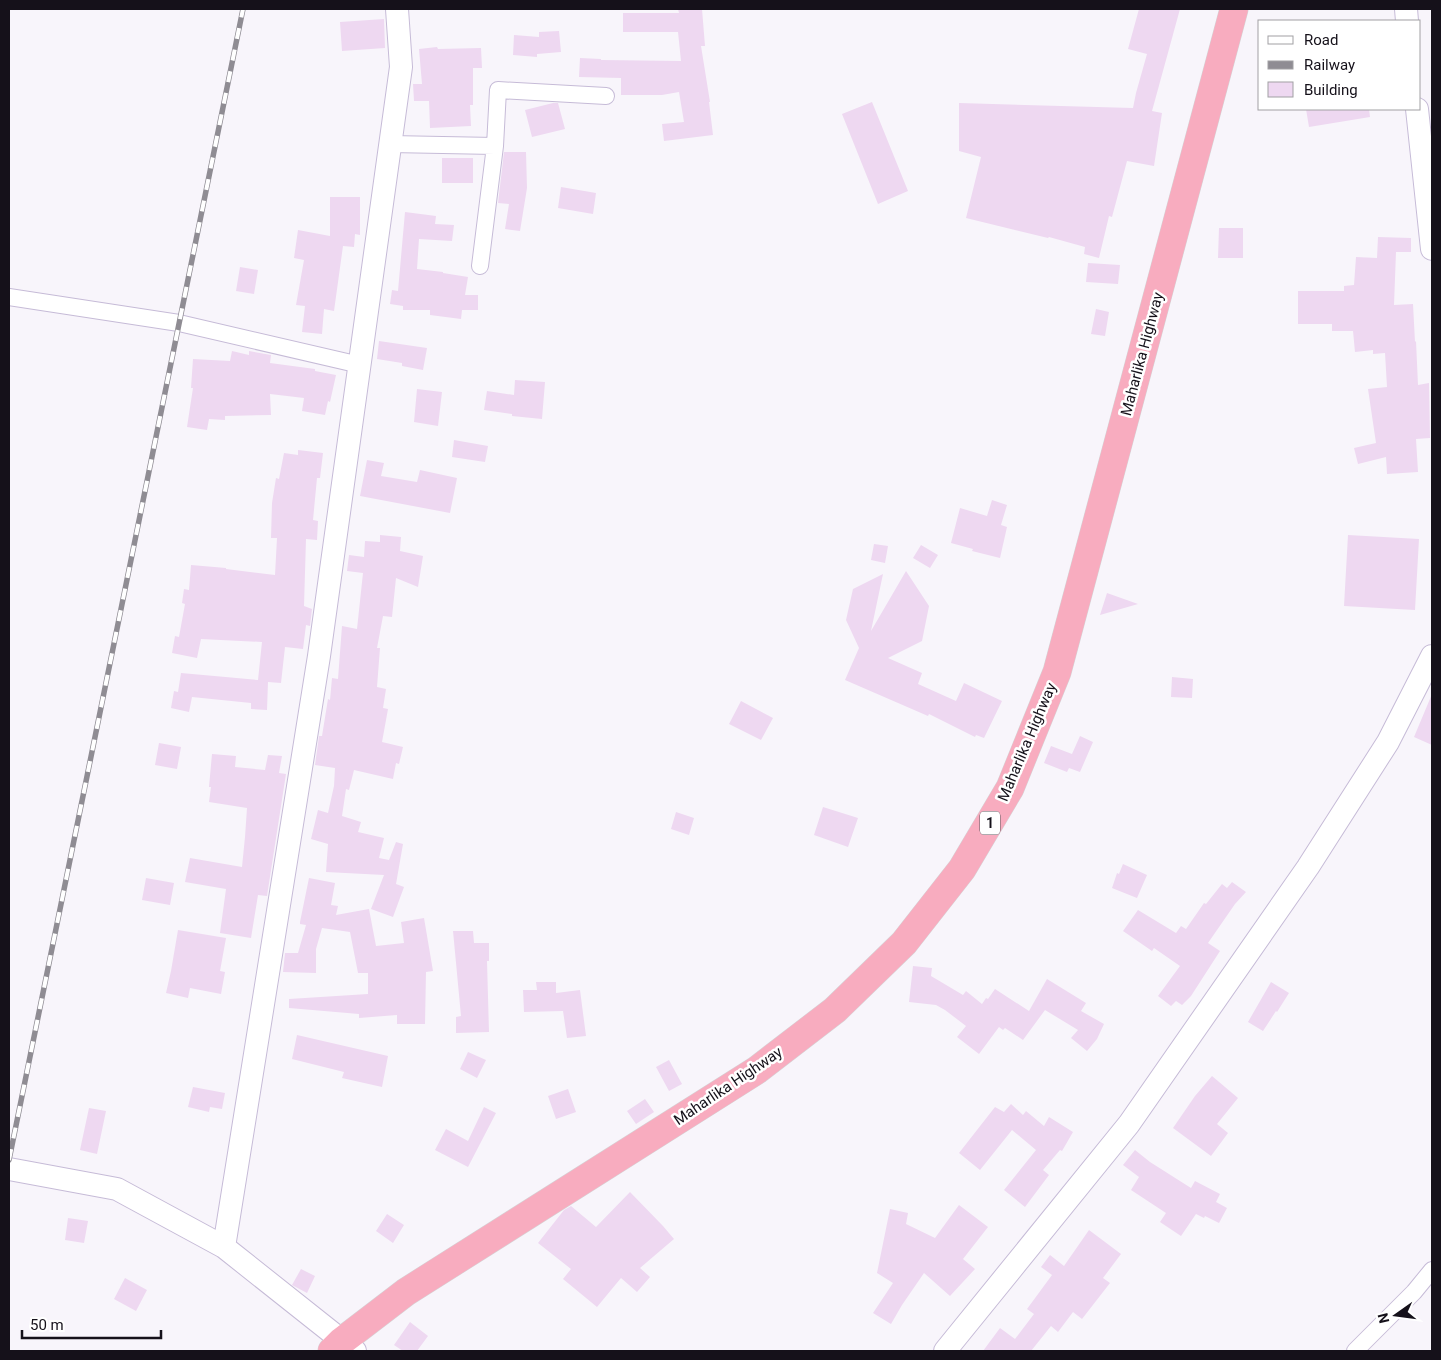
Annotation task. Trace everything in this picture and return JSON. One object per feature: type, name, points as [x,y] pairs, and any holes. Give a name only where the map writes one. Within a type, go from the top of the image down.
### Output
[{"type":"highway","name":"Maharlika Highway","points":[[343,1348],[406,1292],[757,1070],[835,1010],[904,943],[962,868],[1010,788],[1057,672],[1234,9]]},
{"type":"street","points":[[224,1247],[320,656],[401,67],[397,9]]},
{"type":"street","points":[[480,266],[495,146],[498,90],[606,96]]},
{"type":"street","points":[[1417,110],[1432,249]]},
{"type":"street","points":[[390,144],[495,146]]},
{"type":"street","points":[[9,297],[179,323],[360,365]]},
{"type":"street","points":[[945,1351],[1129,1124],[1314,859],[1388,742],[1432,656]]},
{"type":"street","points":[[9,1170],[118,1189],[224,1247],[343,1348]]},
{"type":"street","points":[[1355,1351],[1414,1292],[1432,1270]]},
{"type":"building","points":[[678,9],[702,9],[705,46],[701,46],[713,135],[664,141],[662,124],[684,122],[679,92],[662,95],[621,95],[621,78],[579,77],[580,58],[681,61],[678,32],[623,32],[623,13],[679,13]]},
{"type":"building","points":[[1139,9],[1180,9],[1152,111],[1162,113],[1154,166],[1127,161],[1112,217],[1109,216],[1099,258],[1084,254],[1085,247],[966,218],[981,157],[959,151],[959,103],[1133,108],[1147,54],[1128,49]]},
{"type":"building","points":[[384,19],[385,48],[342,51],[340,22]]},
{"type":"building","points":[[559,31],[561,52],[537,54],[537,57],[513,55],[514,35],[539,37],[539,32]]},
{"type":"building","points":[[437,47],[438,49],[481,48],[482,68],[473,68],[473,105],[470,105],[471,126],[430,128],[429,101],[414,101],[413,84],[422,84],[419,49]]},
{"type":"building","points":[[872,102],[908,191],[878,204],[842,114]]},
{"type":"building","points":[[558,103],[565,129],[532,137],[525,110]]},
{"type":"building","points":[[1306,110],[1369,110],[1370,117],[1309,127]]},
{"type":"building","points":[[504,152],[526,152],[527,188],[520,231],[505,229],[509,204],[498,203]]},
{"type":"building","points":[[442,158],[473,158],[473,183],[442,183]]},
{"type":"building","points":[[561,187],[596,193],[593,214],[558,208]]},
{"type":"building","points":[[330,197],[360,197],[360,235],[355,234],[354,247],[343,246],[334,311],[324,309],[322,334],[302,332],[305,306],[296,305],[304,260],[294,258],[298,230],[330,236]]},
{"type":"building","points":[[405,212],[436,216],[435,224],[454,225],[452,241],[419,239],[417,269],[468,277],[465,295],[478,295],[478,310],[462,310],[461,319],[430,315],[430,310],[403,310],[403,306],[390,304],[392,290],[398,291]]},
{"type":"building","points":[[1219,228],[1243,228],[1243,258],[1218,258]]},
{"type":"building","points":[[1378,237],[1411,238],[1411,252],[1396,252],[1394,305],[1413,304],[1418,385],[1429,383],[1430,438],[1416,439],[1418,472],[1387,474],[1386,457],[1358,464],[1354,448],[1376,443],[1368,389],[1387,387],[1385,353],[1373,354],[1373,350],[1355,352],[1353,331],[1332,331],[1332,324],[1298,324],[1298,291],[1344,291],[1344,286],[1354,285],[1356,257],[1377,258]]},
{"type":"building","points":[[1088,263],[1120,265],[1118,284],[1086,282]]},
{"type":"building","points":[[240,267],[258,270],[254,294],[236,291]]},
{"type":"building","points":[[1096,309],[1109,312],[1105,336],[1091,334]]},
{"type":"building","points":[[379,341],[427,348],[423,370],[402,366],[402,363],[377,359]]},
{"type":"building","points":[[232,351],[249,355],[249,351],[271,355],[270,363],[315,369],[315,371],[336,375],[325,415],[302,411],[304,398],[270,394],[271,415],[225,416],[225,420],[209,419],[207,430],[187,427],[193,388],[191,388],[193,359],[230,361]]},
{"type":"building","points":[[515,380],[545,382],[542,419],[512,416],[512,414],[484,410],[487,391],[514,395]]},
{"type":"building","points":[[417,389],[442,392],[438,426],[414,422]]},
{"type":"building","points":[[454,440],[488,446],[485,462],[452,457]]},
{"type":"building","points":[[298,450],[323,453],[320,478],[317,478],[313,520],[318,521],[317,540],[306,539],[304,606],[312,609],[310,626],[306,625],[303,649],[285,647],[281,683],[268,682],[267,710],[251,709],[251,703],[192,697],[189,712],[171,708],[174,691],[178,692],[181,673],[258,680],[262,642],[201,639],[197,658],[172,653],[175,636],[179,637],[185,604],[182,603],[184,589],[189,590],[191,565],[275,575],[277,538],[271,538],[272,503],[276,478],[279,479],[284,453],[298,455]]},
{"type":"building","points":[[367,460],[384,463],[381,476],[417,482],[420,470],[457,478],[450,513],[360,496]]},
{"type":"building","points":[[992,500],[1007,505],[1001,525],[1007,527],[1000,558],[972,551],[973,549],[951,543],[960,508],[987,516]]},
{"type":"building","points":[[380,535],[401,537],[400,551],[423,556],[418,587],[396,578],[392,617],[383,616],[377,648],[380,648],[377,687],[386,689],[383,708],[388,709],[382,742],[403,747],[399,764],[396,763],[393,779],[354,770],[349,790],[346,789],[342,816],[361,822],[358,832],[384,838],[379,858],[389,860],[396,842],[403,844],[396,884],[404,887],[393,917],[371,909],[384,875],[326,872],[328,844],[311,839],[318,810],[328,813],[334,786],[335,768],[315,765],[319,736],[322,736],[328,699],[330,700],[332,678],[338,679],[342,626],[357,629],[363,573],[347,571],[349,555],[364,557],[365,541],[380,542]]},
{"type":"building","points":[[1348,535],[1419,539],[1415,610],[1344,606]]},
{"type":"building","points":[[874,544],[888,546],[885,563],[871,560]]},
{"type":"building","points":[[921,545],[938,555],[930,568],[913,558]]},
{"type":"building","points":[[906,571],[929,606],[922,641],[888,658],[922,673],[918,684],[956,701],[964,683],[1002,701],[984,738],[976,735],[975,737],[929,714],[928,716],[845,680],[859,648],[846,620],[853,589],[883,574],[871,631]]},
{"type":"building","points":[[1107,593],[1138,604],[1100,615]]},
{"type":"building","points":[[1172,677],[1193,679],[1192,698],[1171,697]]},
{"type":"building","points":[[1432,694],[1432,745],[1414,737]]},
{"type":"building","points":[[741,701],[773,718],[761,740],[729,724]]},
{"type":"building","points":[[1080,736],[1093,742],[1080,772],[1069,768],[1067,772],[1044,763],[1051,746],[1072,754]]},
{"type":"building","points":[[159,743],[181,747],[177,769],[155,765]]},
{"type":"building","points":[[212,754],[236,756],[235,767],[265,770],[268,755],[282,756],[279,773],[286,774],[267,896],[258,895],[251,938],[220,933],[226,889],[185,882],[190,858],[242,867],[247,808],[209,802]]},
{"type":"building","points":[[823,807],[858,818],[848,847],[814,835]]},
{"type":"building","points":[[676,812],[694,818],[689,835],[671,829]]},
{"type":"building","points":[[1123,864],[1147,875],[1137,898],[1112,888],[1117,873],[1119,874]]},
{"type":"building","points":[[146,878],[174,883],[170,905],[142,900]]},
{"type":"building","points":[[309,878],[335,883],[331,905],[338,906],[336,915],[369,909],[376,946],[404,943],[401,922],[424,918],[433,971],[426,972],[425,1024],[397,1024],[397,1015],[359,1018],[359,1014],[289,1008],[289,999],[368,994],[368,973],[358,973],[350,932],[322,928],[316,949],[316,973],[283,972],[285,953],[298,953],[306,925],[300,924],[300,922]]},
{"type":"building","points":[[1232,882],[1246,892],[1235,904],[1208,943],[1220,951],[1191,996],[1182,1005],[1176,1001],[1171,1006],[1158,996],[1180,966],[1154,948],[1152,951],[1123,931],[1138,910],[1176,933],[1181,926],[1186,929],[1204,903],[1206,904],[1222,884],[1227,888]]},
{"type":"building","points":[[178,930],[226,938],[220,971],[225,972],[221,994],[190,988],[188,998],[166,993]]},
{"type":"building","points":[[453,931],[473,931],[474,943],[489,943],[489,961],[487,961],[489,1032],[456,1033],[456,1017],[461,1016]]},
{"type":"building","points":[[913,966],[932,968],[931,976],[963,995],[966,991],[982,1004],[995,989],[1029,1011],[1047,979],[1086,1003],[1081,1011],[1104,1024],[1097,1039],[1087,1051],[1071,1038],[1078,1030],[1045,1010],[1023,1040],[1005,1028],[1003,1030],[999,1027],[979,1054],[957,1037],[966,1026],[945,1010],[936,1005],[909,1002]]},
{"type":"building","points":[[536,982],[556,982],[556,993],[580,990],[586,1036],[567,1038],[563,1011],[524,1012],[523,990],[537,990]]},
{"type":"building","points":[[1271,982],[1289,993],[1263,1031],[1248,1022]]},
{"type":"building","points":[[297,1035],[388,1056],[382,1087],[342,1078],[344,1072],[292,1059]]},
{"type":"building","points":[[468,1052],[486,1060],[477,1078],[460,1069]]},
{"type":"building","points":[[669,1060],[682,1084],[669,1091],[656,1067]]},
{"type":"building","points":[[1212,1076],[1238,1098],[1217,1124],[1228,1133],[1211,1156],[1173,1128],[1195,1096]]},
{"type":"building","points":[[193,1087],[225,1093],[222,1109],[210,1107],[209,1112],[188,1107]]},
{"type":"building","points":[[568,1089],[576,1112],[556,1119],[548,1096]]},
{"type":"building","points":[[645,1099],[654,1112],[636,1124],[627,1111]]},
{"type":"building","points":[[1011,1104],[1023,1115],[1026,1111],[1044,1126],[1049,1117],[1073,1132],[1062,1151],[1060,1150],[1043,1170],[1049,1175],[1025,1207],[1004,1190],[1036,1150],[1012,1130],[980,1170],[959,1153],[995,1107],[1004,1112]]},
{"type":"building","points":[[484,1107],[496,1113],[468,1167],[435,1150],[446,1129],[468,1141]]},
{"type":"building","points":[[89,1108],[106,1111],[97,1154],[80,1150]]},
{"type":"building","points":[[1135,1150],[1150,1162],[1191,1188],[1195,1181],[1220,1194],[1216,1202],[1227,1208],[1219,1223],[1196,1214],[1181,1236],[1160,1222],[1166,1213],[1131,1190],[1139,1177],[1123,1165]]},
{"type":"building","points":[[630,1192],[674,1239],[640,1268],[650,1277],[637,1292],[621,1278],[597,1307],[563,1279],[571,1269],[538,1243],[564,1210],[571,1206],[596,1227]]},
{"type":"building","points":[[959,1205],[988,1227],[963,1259],[975,1269],[950,1296],[924,1273],[891,1324],[873,1313],[893,1283],[877,1273],[890,1209],[908,1213],[906,1224],[935,1238]]},
{"type":"building","points":[[387,1214],[404,1225],[393,1243],[376,1231]]},
{"type":"building","points":[[68,1218],[88,1221],[84,1243],[65,1240]]},
{"type":"building","points":[[1089,1230],[1121,1254],[1103,1278],[1110,1283],[1082,1319],[1073,1312],[1058,1332],[1051,1326],[1031,1351],[983,1351],[1000,1328],[1015,1339],[1034,1314],[1027,1309],[1052,1275],[1041,1267],[1050,1255],[1064,1266]]},
{"type":"building","points":[[301,1269],[315,1276],[307,1293],[292,1285]]},
{"type":"building","points":[[125,1278],[147,1290],[136,1311],[114,1299]]},
{"type":"building","points":[[410,1322],[428,1336],[417,1351],[403,1351],[394,1345]]},
{"type":"railway","points":[[9,1160],[243,9]]}]
